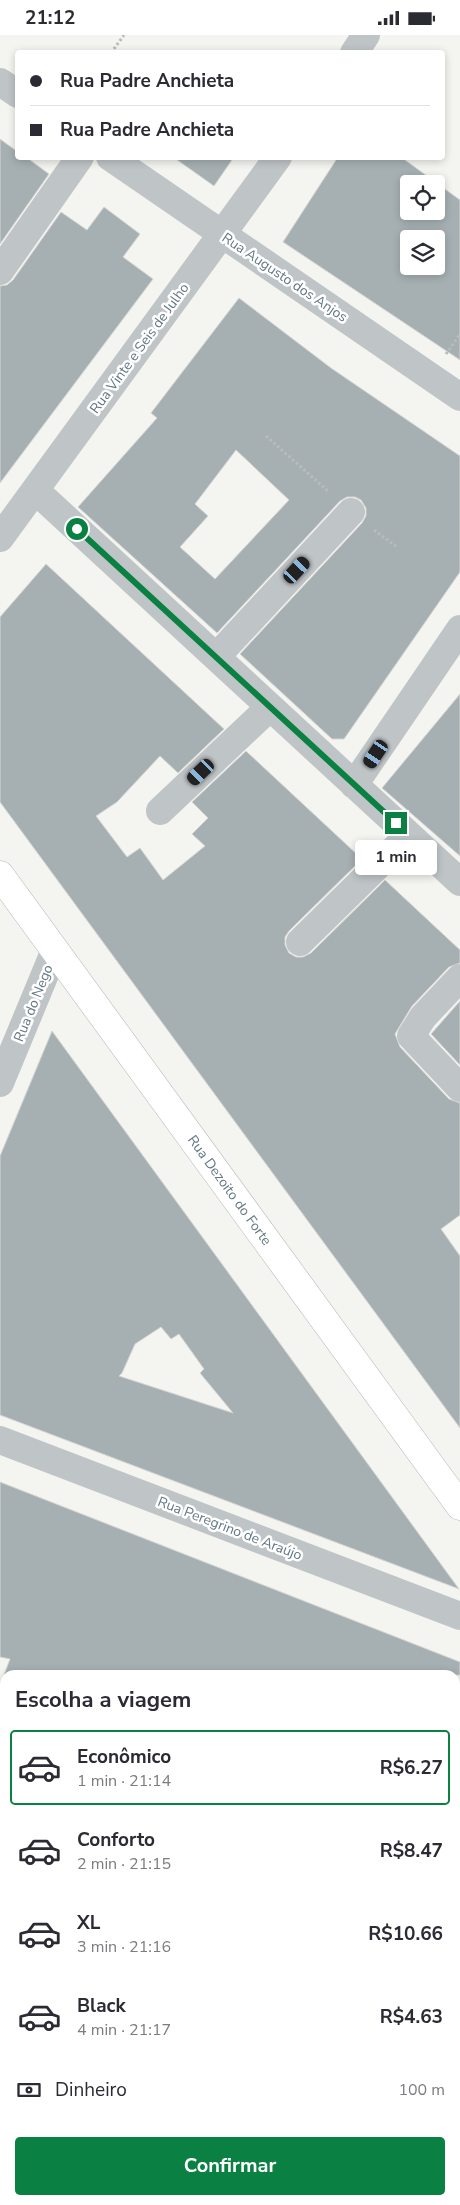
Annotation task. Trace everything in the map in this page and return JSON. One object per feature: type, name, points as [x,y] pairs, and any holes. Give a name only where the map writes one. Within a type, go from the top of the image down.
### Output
[{"type":"main road","name":"Rua Dezoito do Forte","points":[[0,875],[460,1506]]},
{"type":"street","points":[[356,50],[366,35]]},
{"type":"street","points":[[0,82],[15,92]]},
{"type":"street","points":[[0,271],[78,160]]},
{"type":"street","name":"Rua Augusto dos Anjos","points":[[114,160],[460,397]]},
{"type":"street","name":"Rua Vinte e Seis de Julho","points":[[0,538],[276,160]]},
{"type":"street","points":[[35,491],[460,881]]},
{"type":"street","points":[[216,657],[351,512]]},
{"type":"street","points":[[354,785],[460,629]]},
{"type":"street","points":[[160,811],[270,707]]},
{"type":"street","points":[[300,942],[409,835]]},
{"type":"street","name":"Rua do Nego","points":[[0,1083],[55,950]]},
{"type":"street","points":[[460,978],[423,1017],[411,1036],[460,1088]]},
{"type":"street","name":"Rua Peregrino de Araújo","points":[[0,1440],[460,1616]]},
{"type":"path","points":[[113,50],[124,35]]},
{"type":"building","points":[[0,139],[15,150],[15,160],[30,160],[49,174],[0,244]]},
{"type":"building","points":[[177,160],[232,160],[214,186]]},
{"type":"building","points":[[336,160],[405,160],[426,175],[400,175],[400,220],[445,220],[445,189],[460,200],[460,360],[283,242]]},
{"type":"building","points":[[104,207],[140,234],[123,257],[153,279],[0,483],[0,286],[7,285],[13,280],[61,212],[87,230]]},
{"type":"building","points":[[239,298],[331,368],[460,456],[460,572],[344,739],[332,739],[240,654],[362,523],[366,516],[366,508],[361,500],[355,497],[347,497],[340,501],[217,633],[78,507],[157,418],[151,413]],"holes":[[[236,450],[289,500],[215,579],[180,547],[208,516],[195,504]]]},
{"type":"building","points":[[46,564],[224,729],[178,773],[160,756],[117,802],[96,816],[127,857],[140,848],[163,880],[205,846],[192,834],[208,818],[192,802],[246,751],[362,859],[289,931],[285,937],[285,945],[289,953],[296,957],[303,957],[311,953],[385,880],[460,950],[460,963],[449,967],[412,1006],[395,1034],[400,1047],[449,1099],[460,1103],[460,1215],[441,1229],[460,1256],[460,1428],[0,802],[0,617]]},
{"type":"building","points":[[460,694],[460,856],[382,788]]},
{"type":"building","points":[[460,1001],[460,1065],[431,1034]]},
{"type":"building","points":[[52,1031],[459,1589],[0,1415],[0,1156]],"holes":[[[161,1327],[171,1339],[179,1334],[204,1369],[200,1373],[233,1413],[119,1376],[135,1344]]]},
{"type":"building","points":[[0,1482],[460,1662],[460,1670],[6,1670],[10,1659],[0,1657]]},
{"type":"route","points":[[77,529],[396,823]]}]
